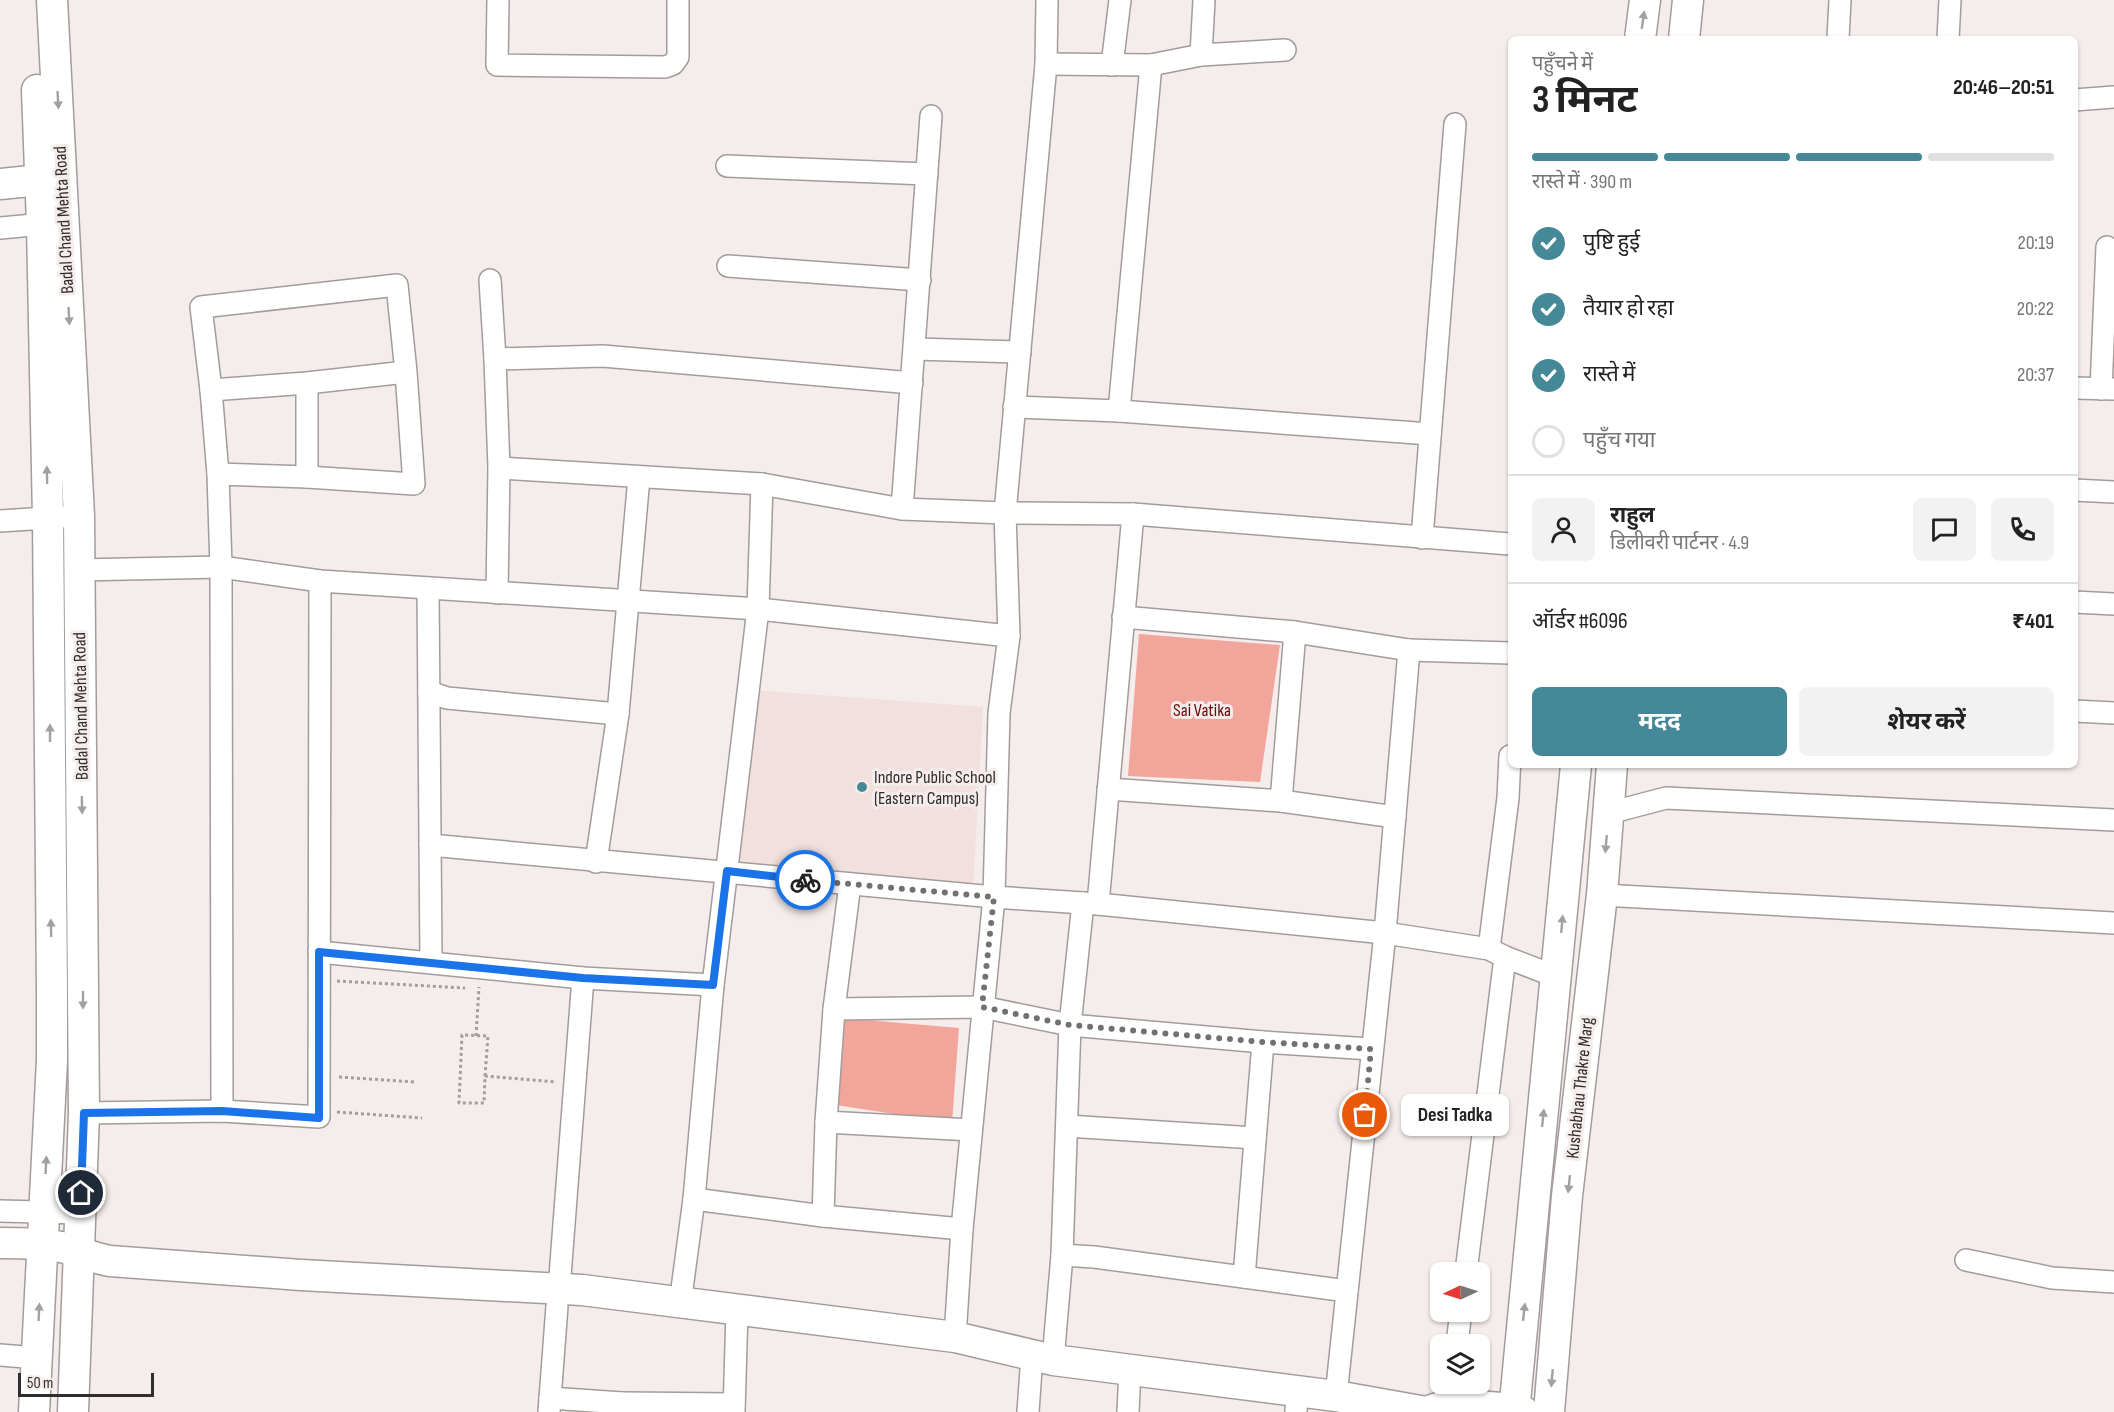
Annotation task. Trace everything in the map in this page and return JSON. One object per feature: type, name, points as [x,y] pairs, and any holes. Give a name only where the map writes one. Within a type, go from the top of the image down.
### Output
[{"type":"street","points":[[0,184],[51,179],[34,0]]},
{"type":"street","name":"Badal Chand Mehta Road","points":[[52,0],[51,179],[53,223],[79,516],[84,1113],[73,1412]]},
{"type":"street","points":[[498,0],[497,64],[665,67],[673,64],[678,57],[678,0]]},
{"type":"street","points":[[955,1337],[962,1229],[994,897],[999,713],[1009,636],[1005,513],[1046,64],[1047,0]]},
{"type":"street","points":[[1112,65],[1120,0]]},
{"type":"street","points":[[1201,56],[1204,0]]},
{"type":"street","points":[[1640,36],[1645,0]]},
{"type":"street","points":[[1684,36],[1688,0]]},
{"type":"street","points":[[1838,36],[1840,0]]},
{"type":"street","points":[[1948,36],[1950,0]]},
{"type":"street","points":[[1046,64],[1151,65],[1201,56],[1285,51]]},
{"type":"street","points":[[1119,411],[1151,65]]},
{"type":"street","points":[[2078,100],[2114,97]]},
{"type":"street","points":[[902,509],[931,116]]},
{"type":"street","points":[[1422,538],[1455,124]]},
{"type":"street","points":[[726,166],[927,174]]},
{"type":"street","points":[[0,228],[53,223],[48,518],[52,1004],[34,1412]]},
{"type":"street","points":[[2078,387],[2107,389],[2107,247]]},
{"type":"street","points":[[728,266],[920,280]]},
{"type":"street","points":[[490,280],[499,468],[497,593]]},
{"type":"street","points":[[218,474],[414,484],[397,285],[201,307],[218,474],[221,567],[222,1111]]},
{"type":"street","points":[[915,349],[1020,352]]},
{"type":"street","points":[[495,358],[603,356],[912,383]]},
{"type":"street","points":[[211,390],[307,383],[406,372]]},
{"type":"street","points":[[307,383],[307,477]]},
{"type":"street","points":[[1014,407],[1119,411],[1430,434]]},
{"type":"street","points":[[499,468],[762,484],[902,509],[1133,514],[1508,544]]},
{"type":"street","points":[[596,862],[618,714],[639,477]]},
{"type":"street","points":[[680,1304],[694,1199],[713,985],[758,609],[762,484]]},
{"type":"street","points":[[2078,490],[2114,492]]},
{"type":"street","points":[[1028,1412],[1042,1357],[1062,1255],[1070,1025],[1108,789],[1133,514]]},
{"type":"street","points":[[0,521],[79,516]]},
{"type":"street","points":[[79,570],[221,567],[320,581],[758,609],[1009,636]]},
{"type":"street","points":[[84,1113],[222,1111],[319,1118],[320,581]]},
{"type":"street","points":[[428,588],[431,962]]},
{"type":"street","points":[[2078,602],[2114,604]]},
{"type":"street","points":[[1124,617],[1295,632],[1409,650],[1508,654]]},
{"type":"street","points":[[1281,801],[1295,632]]},
{"type":"street","points":[[1336,1396],[1385,933],[1409,650]]},
{"type":"street","points":[[429,692],[447,698],[618,714]]},
{"type":"street","points":[[2078,711],[2114,713]]},
{"type":"street","points":[[1467,1262],[1497,953],[1509,768]]},
{"type":"street","name":"Kushabhau Thakre Marg","points":[[1517,1411],[1576,768]]},
{"type":"street","name":"Kushabhau Thakre Marg","points":[[1549,1412],[1568,1196],[1602,895],[1612,768]]},
{"type":"street","points":[[1108,789],[1281,801],[1395,817]]},
{"type":"street","points":[[1609,813],[1666,798],[1677,798],[2114,820]]},
{"type":"street","points":[[430,845],[994,897],[1091,903],[1385,933],[1497,953],[1557,977]]},
{"type":"street","points":[[823,1216],[826,1122],[834,1010],[850,884]]},
{"type":"street","points":[[1602,895],[2114,922]]},
{"type":"street","points":[[319,952],[583,978],[713,985]]},
{"type":"street","points":[[583,978],[550,1405],[734,1408],[737,1311]]},
{"type":"street","points":[[834,1010],[982,1007],[1070,1025],[1371,1049]]},
{"type":"street","points":[[1244,1277],[1263,1042]]},
{"type":"street","points":[[826,1122],[971,1130]]},
{"type":"street","points":[[1066,1126],[1255,1138]]},
{"type":"street","points":[[694,1199],[823,1216],[962,1229]]},
{"type":"street","points":[[0,1211],[80,1213]]},
{"type":"street","points":[[0,1242],[42,1244],[78,1251],[93,1258],[110,1261],[558,1297],[582,1290],[955,1337],[1042,1357],[1130,1370],[1296,1402],[1336,1396],[1517,1411]]},
{"type":"street","points":[[1062,1255],[1095,1257],[1347,1290]]},
{"type":"street","points":[[1966,1260],[2052,1278],[2114,1282]]},
{"type":"street","points":[[0,1355],[37,1358]]},
{"type":"street","points":[[1128,1412],[1130,1370]]},
{"type":"path","points":[[476,1036],[481,967]]},
{"type":"path","points":[[330,981],[468,988]]},
{"type":"path","points":[[462,1035],[488,1036],[485,1076],[484,1103],[459,1103],[462,1035]]},
{"type":"path","points":[[485,1076],[565,1083]]},
{"type":"path","points":[[336,1077],[415,1082]]},
{"type":"path","points":[[335,1112],[422,1118]]},
{"type":"shaded area","name":"Indore Public School (Eastern Campus)","points":[[753,690],[983,707],[973,890],[737,867]]},
{"type":"green space","name":"Sai Vatika","points":[[1139,634],[1280,645],[1260,782],[1128,776]]},
{"type":"green space","points":[[843,1018],[959,1028],[952,1123],[836,1105]]},
{"type":"way so far","points":[[805,880],[994,897],[982,1007],[1070,1025],[1371,1049],[1365,1115]]},
{"type":"place","name":"Indore Public School (Eastern Campus)","points":[[862,787]]},
{"type":"place","name":"Desi Tadka","points":[[1365,1115]]},
{"type":"route","points":[[81,1193],[84,1113],[222,1111],[319,1118],[319,952],[583,978],[713,985],[727,871],[805,880]]}]
